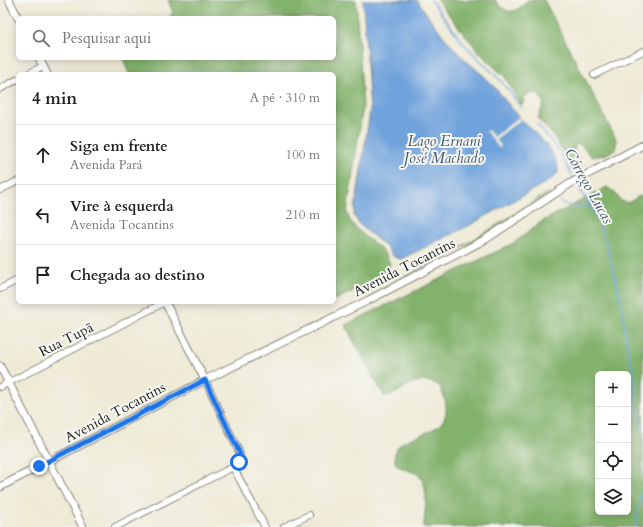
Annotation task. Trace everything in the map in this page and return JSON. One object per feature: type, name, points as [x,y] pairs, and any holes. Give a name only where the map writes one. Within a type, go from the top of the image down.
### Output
[{"type":"street","points":[[9,0],[17,16]]},
{"type":"street","points":[[594,75],[643,51]]},
{"type":"street","points":[[40,60],[46,72]]},
{"type":"street","points":[[32,72],[43,66]]},
{"type":"street","points":[[0,89],[16,80]]},
{"type":"street","name":"Avenida Tocantins","points":[[0,487],[205,380],[367,301],[486,239],[571,183],[643,145]]},
{"type":"street","points":[[0,190],[16,182]]},
{"type":"street","points":[[0,289],[16,281]]},
{"type":"street","name":"Rua Tupã","points":[[0,387],[161,304]]},
{"type":"street","points":[[115,527],[233,467],[239,462],[240,454],[205,380],[166,304]]},
{"type":"street","points":[[0,366],[83,527]]},
{"type":"street","points":[[233,467],[265,527]]},
{"type":"street","points":[[284,527],[309,515]]},
{"type":"green space","points":[[168,0],[356,0],[363,106],[347,212],[355,227],[376,244],[387,257],[390,265],[387,269],[374,279],[336,299],[336,72],[128,72],[124,60],[336,60],[336,16],[170,16],[173,12]]},
{"type":"green space","points":[[437,0],[495,0],[504,9],[512,11],[519,8],[528,0],[544,0],[617,141],[615,149],[605,155],[592,157],[581,145],[576,144],[574,148],[581,167],[579,171],[575,171],[552,134],[538,119],[544,103],[539,94],[533,93],[524,96],[523,104],[521,105],[505,77],[479,52]]},
{"type":"green space","points":[[607,187],[615,193],[621,201],[628,203],[639,196],[643,197],[643,527],[424,527],[426,499],[424,484],[417,474],[396,465],[395,453],[402,443],[431,430],[440,424],[445,415],[446,403],[439,385],[420,381],[414,382],[398,392],[384,396],[345,325],[514,243],[541,222]]},
{"type":"green space","points":[[551,193],[476,240],[379,291],[475,239],[544,195]]},
{"type":"water","name":"Lago Ernani José Machado","points":[[363,0],[417,0],[438,30],[464,58],[490,82],[516,114],[545,143],[557,165],[558,173],[550,180],[470,225],[401,259],[394,257],[385,246],[361,226],[354,216],[370,111]]},
{"type":"pier","points":[[519,117],[521,119],[496,139],[501,146],[499,148],[486,131],[488,130],[494,137]]},
{"type":"waterway","points":[[431,0],[463,43],[500,80],[522,108]]},
{"type":"waterway","name":"Córrego Lucas","points":[[537,124],[560,152],[573,178]]},
{"type":"waterway","name":"Córrego Lucas","points":[[576,183],[597,218],[606,243],[621,300],[627,345],[634,374],[637,408],[643,429]]},
{"type":"waterway","points":[[560,202],[574,206],[589,205]]},
{"type":"waterway","name":"Córrego Lucas","points":[[635,527],[643,486]]},
{"type":"route","points":[[39,466],[205,380],[240,454],[239,462]]}]
